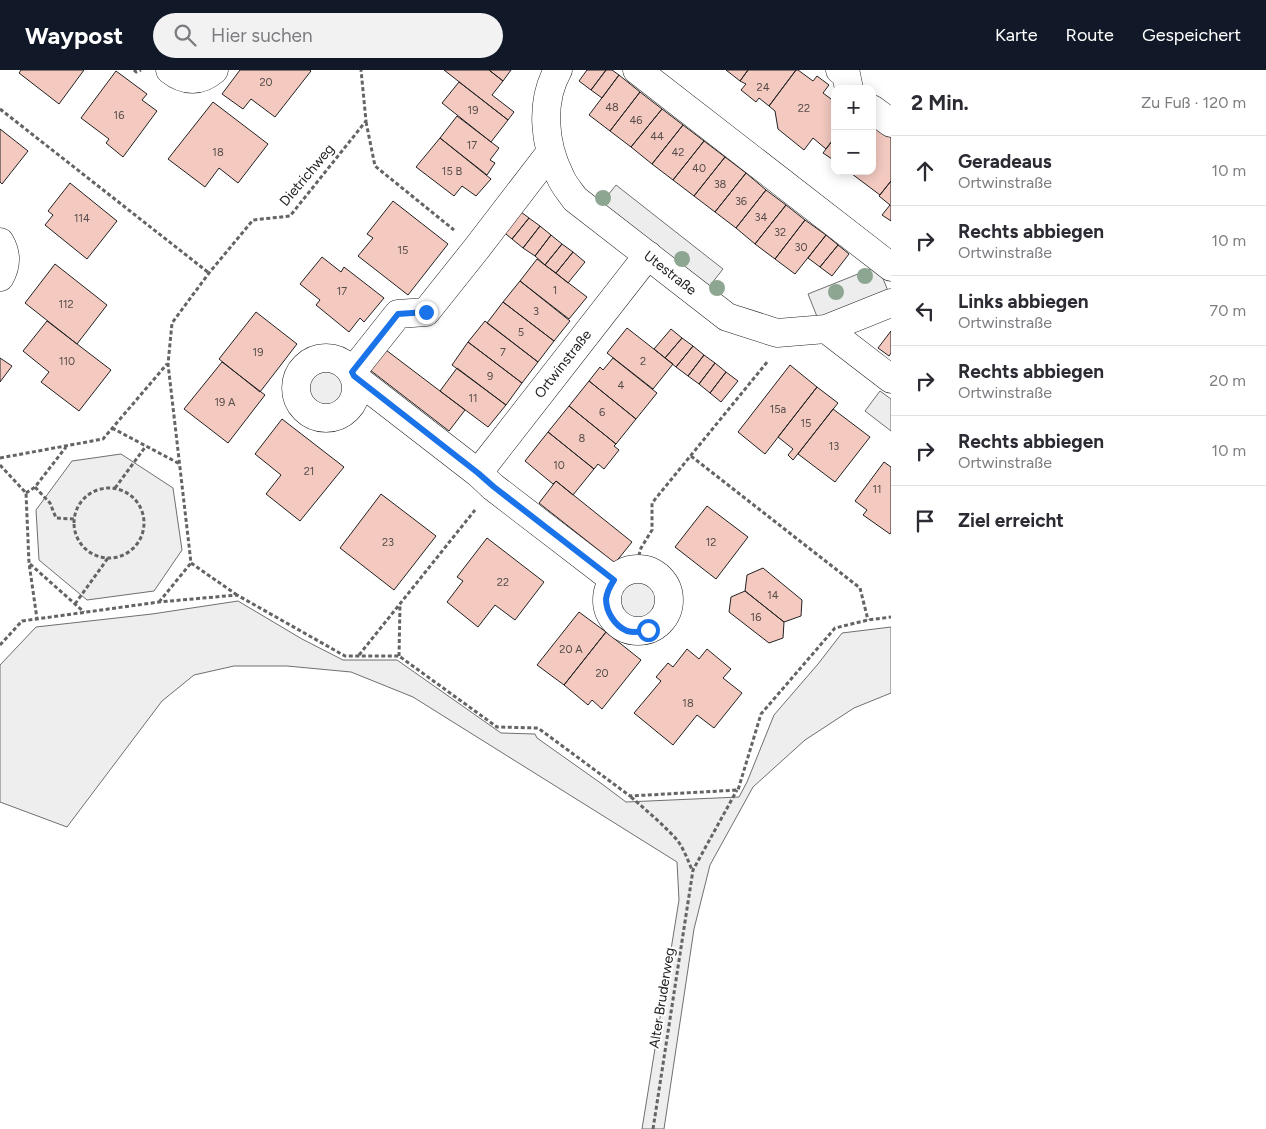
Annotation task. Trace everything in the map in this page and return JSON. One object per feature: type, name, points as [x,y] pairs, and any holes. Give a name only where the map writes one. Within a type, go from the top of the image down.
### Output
[{"type":"street","points":[[170,70],[188,80],[207,76],[214,70]]},
{"type":"street","name":"Utestraße","points":[[558,70],[548,93],[546,124],[550,153],[560,178],[575,199],[727,316],[777,332],[826,330],[891,303]]},
{"type":"street","points":[[638,70],[891,267]]},
{"type":"street","points":[[840,70],[846,74],[848,85]]},
{"type":"street","points":[[876,112],[891,123]]},
{"type":"street","points":[[550,153],[426,312],[398,314],[353,374],[486,480],[624,574]]},
{"type":"street","points":[[0,242],[5,257],[5,267],[0,277]]},
{"type":"street","name":"Ortwinstraße","points":[[486,480],[648,255]]},
{"type":"street","points":[[826,330],[891,379]]},
{"type":"path","points":[[134,70],[136,72],[142,70]]},
{"type":"path","points":[[361,70],[366,121],[375,166],[477,248]]},
{"type":"path","points":[[0,109],[209,273]]},
{"type":"path","name":"Dietrichweg","points":[[191,563],[168,364],[172,323],[209,273],[253,220],[290,216],[366,121]]},
{"type":"path","points":[[624,574],[652,530],[652,503],[792,331]]},
{"type":"path","points":[[0,458],[103,439],[168,364]]},
{"type":"path","points":[[112,428],[180,464]]},
{"type":"path","points":[[26,494],[35,487],[66,446]]},
{"type":"path","points":[[114,488],[146,446]]},
{"type":"path","points":[[691,456],[860,588],[868,620]]},
{"type":"path","points":[[0,465],[26,494],[30,563],[37,618]]},
{"type":"path","points":[[359,656],[400,603],[486,480]]},
{"type":"path","points":[[35,487],[50,503],[56,518],[74,519]]},
{"type":"path","points":[[102,488],[114,488],[134,498],[141,507],[144,529],[140,539],[133,548],[124,555],[108,558],[91,553],[82,546],[76,535],[74,519],[82,500],[91,492],[102,488]]},
{"type":"path","points":[[74,604],[108,558]]},
{"type":"path","points":[[30,563],[84,612]]},
{"type":"path","points":[[159,602],[191,563],[237,595],[345,656],[399,656],[497,727],[538,728],[630,796],[678,841],[685,852],[692,870]]},
{"type":"path","points":[[0,646],[22,621],[159,602],[237,595]]},
{"type":"path","points":[[399,656],[400,603]]},
{"type":"path","points":[[692,870],[738,790],[761,714],[835,628],[891,617]]},
{"type":"path","points":[[630,796],[738,790]]},
{"type":"path","name":"Alter Bruderweg","points":[[653,1129],[692,870]]},
{"type":"shaded area","points":[[616,185],[723,269],[708,288],[601,204]]},
{"type":"shaded area","points":[[878,266],[888,291],[818,319],[808,294]]},
{"type":"shaded area","points":[[320,359],[332,359],[347,367],[355,382],[355,394],[347,409],[332,417],[320,417],[305,409],[297,394],[297,382],[305,367]]},
{"type":"shaded area","points":[[880,391],[891,399],[891,431],[865,411]]},
{"type":"shaded area","points":[[121,454],[173,488],[182,550],[154,591],[87,600],[39,560],[36,510],[72,461]]},
{"type":"shaded area","points":[[632,569],[644,569],[660,578],[667,588],[669,600],[667,612],[660,622],[644,631],[632,631],[621,626],[612,617],[607,606],[607,594],[612,583],[621,574]]},
{"type":"shaded area","points":[[238,601],[302,639],[343,660],[397,660],[501,733],[535,734],[537,738],[626,802],[739,797],[774,715],[842,633],[891,627],[891,693],[854,708],[805,740],[753,787],[710,865],[694,929],[664,1129],[642,1129],[679,900],[677,862],[413,697],[351,672],[287,666],[234,666],[194,675],[162,701],[67,827],[0,802],[0,665],[36,627],[152,614]]},
{"type":"building","points":[[21,70],[84,70],[59,104],[19,73]]},
{"type":"building","points":[[240,70],[311,71],[275,117],[251,99],[243,109],[222,94]]},
{"type":"building","points":[[444,70],[489,70],[503,81],[492,95],[514,112],[508,120]]},
{"type":"building","points":[[489,70],[511,70],[503,81]]},
{"type":"building","points":[[587,70],[606,70],[591,90],[579,81]]},
{"type":"building","points":[[606,70],[612,70],[619,75],[602,98],[591,90]]},
{"type":"building","points":[[726,70],[748,70],[740,81]]},
{"type":"building","points":[[748,70],[796,70],[769,106],[759,98],[756,102],[741,90],[746,84],[740,81]]},
{"type":"building","points":[[796,70],[813,81],[817,76],[829,85],[823,93],[831,99],[831,142],[826,149],[813,138],[804,150],[778,129],[775,111],[769,106]]},
{"type":"building","points":[[116,71],[147,94],[142,100],[157,111],[123,157],[106,143],[109,139],[81,118]]},
{"type":"building","points":[[619,75],[640,92],[610,131],[589,115]]},
{"type":"building","points":[[459,82],[508,120],[491,142],[442,103]]},
{"type":"building","points":[[640,92],[662,109],[631,147],[610,131]]},
{"type":"building","points":[[213,102],[268,144],[238,183],[219,168],[205,187],[168,159]]},
{"type":"building","points":[[662,109],[683,125],[652,164],[631,147]]},
{"type":"building","points":[[457,116],[499,148],[490,160],[495,163],[487,175],[440,138]]},
{"type":"building","points":[[683,125],[704,141],[673,180],[652,164]]},
{"type":"building","points":[[876,126],[891,137],[891,181],[880,195],[853,175],[876,175]]},
{"type":"building","points":[[0,129],[28,151],[2,184],[0,182]]},
{"type":"building","points":[[440,138],[491,179],[476,196],[462,186],[454,196],[416,167]]},
{"type":"building","points":[[704,141],[725,157],[694,196],[673,180]]},
{"type":"building","points":[[831,142],[831,158],[823,153]]},
{"type":"building","points":[[725,157],[746,173],[715,212],[694,196]]},
{"type":"building","points":[[746,173],[766,190],[736,228],[715,212]]},
{"type":"building","points":[[891,181],[891,221],[882,215],[890,205],[879,196]]},
{"type":"building","points":[[70,183],[117,221],[87,259],[45,225],[53,215],[48,211]]},
{"type":"building","points":[[766,190],[786,205],[755,244],[736,228]]},
{"type":"building","points":[[393,201],[448,244],[408,295],[358,256],[373,238],[367,234]]},
{"type":"building","points":[[786,205],[805,220],[775,259],[755,244]]},
{"type":"building","points":[[517,209],[529,218],[512,239],[501,230]]},
{"type":"building","points":[[529,218],[540,226],[523,248],[512,239]]},
{"type":"building","points":[[805,220],[826,235],[795,274],[775,259]]},
{"type":"building","points":[[540,226],[551,235],[535,256],[523,248]]},
{"type":"building","points":[[551,235],[562,244],[545,265],[535,256]]},
{"type":"building","points":[[826,235],[838,245],[820,267],[808,258]]},
{"type":"building","points":[[562,244],[573,252],[556,273],[545,265]]},
{"type":"building","points":[[838,245],[849,254],[832,276],[820,267]]},
{"type":"building","points":[[573,252],[585,262],[568,283],[556,273]]},
{"type":"building","points":[[322,257],[341,272],[344,267],[384,298],[364,322],[360,318],[349,332],[316,305],[320,300],[300,284]]},
{"type":"building","points":[[537,259],[587,297],[569,319],[520,281]]},
{"type":"building","points":[[55,264],[107,305],[77,344],[25,303]]},
{"type":"building","points":[[520,281],[570,321],[554,341],[503,302]]},
{"type":"building","points":[[503,302],[554,341],[538,362],[487,323]]},
{"type":"building","points":[[256,312],[297,344],[260,392],[219,359]]},
{"type":"building","points":[[47,321],[111,370],[79,411],[41,382],[49,372],[23,351]]},
{"type":"building","points":[[485,321],[538,362],[522,383],[468,342]]},
{"type":"building","points":[[627,328],[673,364],[653,389],[607,353]]},
{"type":"building","points":[[671,329],[682,338],[665,358],[654,349]]},
{"type":"building","points":[[891,331],[891,353],[889,356],[878,348]]},
{"type":"building","points":[[682,338],[693,346],[676,367],[665,358]]},
{"type":"building","points":[[468,342],[522,383],[506,405],[452,365]]},
{"type":"building","points":[[693,346],[704,355],[688,376],[676,367]]},
{"type":"building","points":[[386,350],[465,410],[449,431],[370,370]]},
{"type":"building","points":[[704,355],[715,363],[699,384],[688,376]]},
{"type":"building","points":[[0,358],[12,366],[0,382]]},
{"type":"building","points":[[613,358],[657,393],[636,419],[589,381],[600,367],[603,370]]},
{"type":"building","points":[[222,362],[265,395],[228,443],[184,409]]},
{"type":"building","points":[[715,363],[726,372],[710,393],[699,384]]},
{"type":"building","points":[[790,365],[817,387],[765,454],[738,432]]},
{"type":"building","points":[[457,368],[506,405],[488,427],[440,391]]},
{"type":"building","points":[[726,372],[738,381],[721,402],[710,393]]},
{"type":"building","points":[[589,381],[636,419],[616,444],[569,406]]},
{"type":"building","points":[[817,387],[838,403],[793,460],[788,455],[793,449],[778,437]]},
{"type":"building","points":[[569,406],[616,444],[614,446],[619,450],[604,469],[598,464],[594,469],[548,432]]},
{"type":"building","points":[[833,409],[870,437],[835,482],[798,454]]},
{"type":"building","points":[[282,419],[344,467],[300,521],[266,494],[281,475],[255,454]]},
{"type":"building","points":[[548,432],[594,469],[573,495],[556,481],[553,484],[525,461]]},
{"type":"building","points":[[884,462],[891,467],[890,534],[863,515],[867,510],[855,501]]},
{"type":"building","points":[[556,481],[632,542],[615,563],[539,503]]},
{"type":"building","points":[[381,494],[436,536],[394,590],[340,548]]},
{"type":"building","points":[[707,506],[748,537],[716,579],[675,547]]},
{"type":"building","points":[[487,538],[544,582],[515,620],[495,605],[478,627],[447,602],[463,581],[457,577]]},
{"type":"building","points":[[763,568],[802,600],[801,616],[784,622],[745,591],[747,575]]},
{"type":"building","points":[[745,591],[784,622],[783,638],[769,643],[729,612],[731,597]]},
{"type":"building","points":[[579,612],[606,632],[564,685],[537,665]]},
{"type":"building","points":[[606,632],[641,660],[602,709],[592,700],[588,705],[564,685]]},
{"type":"building","points":[[687,649],[699,659],[707,649],[731,669],[723,678],[742,693],[714,728],[697,715],[673,745],[634,713],[661,681],[656,677],[668,663],[673,667]]},
{"type":"route","points":[[426,312],[398,314],[352,372],[354,376],[614,580],[608,588],[606,599],[607,608],[618,625],[627,630],[638,632],[648,630]]}]
